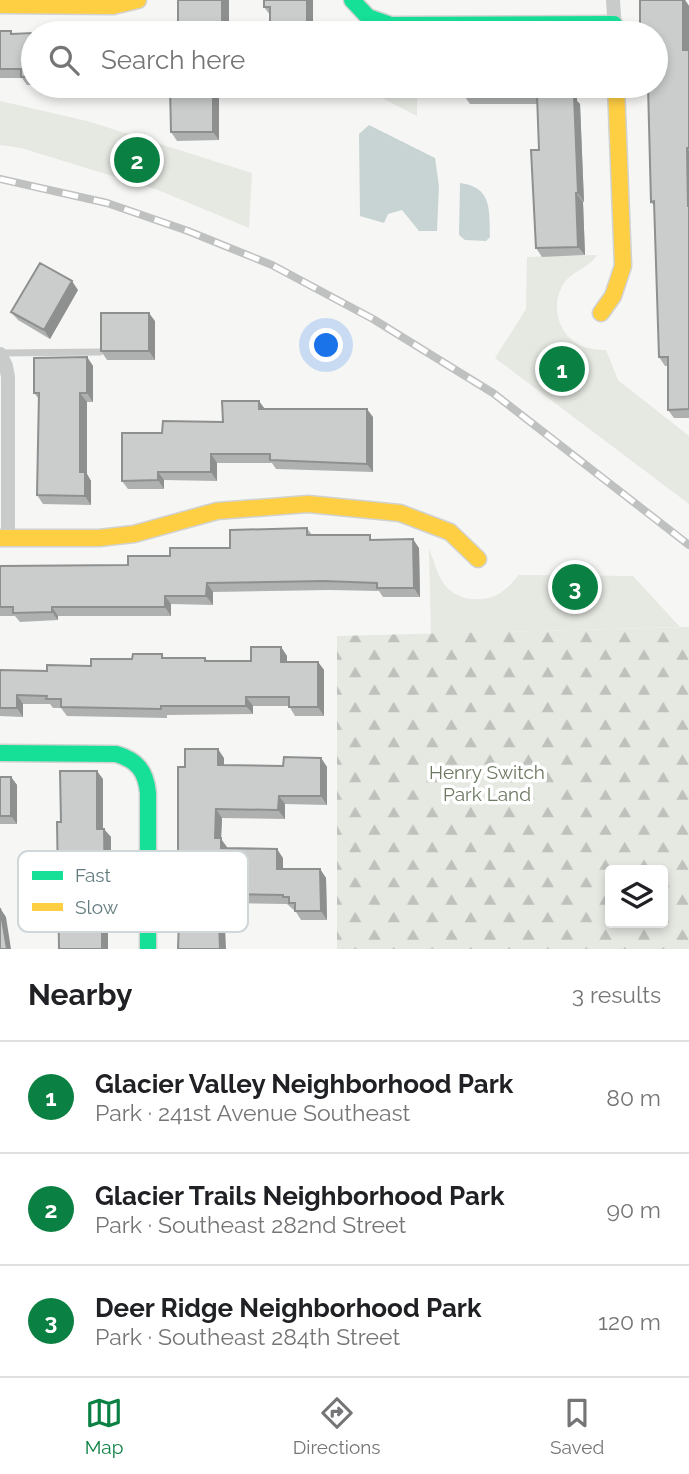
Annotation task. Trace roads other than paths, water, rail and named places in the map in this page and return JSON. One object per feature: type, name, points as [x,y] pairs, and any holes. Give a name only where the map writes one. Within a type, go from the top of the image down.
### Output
[{"type":"street","points":[[0,5],[113,6],[128,5],[138,0]]},
{"type":"street","points":[[613,0],[614,21]]},
{"type":"street","points":[[356,6],[371,19],[379,21]]},
{"type":"street","points":[[600,313],[613,296],[622,266],[617,98]]},
{"type":"street","points":[[0,354],[8,377],[4,538],[100,538],[134,534],[217,511],[308,504],[400,513],[450,532],[478,559]]},
{"type":"street","points":[[0,753],[116,754],[130,758],[140,765],[147,777],[148,851]]},
{"type":"lane","points":[[0,354],[100,352]]},
{"type":"railway","points":[[0,179],[107,203],[188,231],[272,265],[373,319],[493,393],[689,545]]},
{"type":"place","name":"Glacier Trails Neighborhood Park","points":[[137,160]]},
{"type":"place","name":"Glacier Valley Neighborhood Park","points":[[562,369]]},
{"type":"place","name":"Deer Ridge Neighborhood Park","points":[[575,587]]},
{"type":"park label","name":"Henry Switch Park Land","points":[[487,783]]}]
